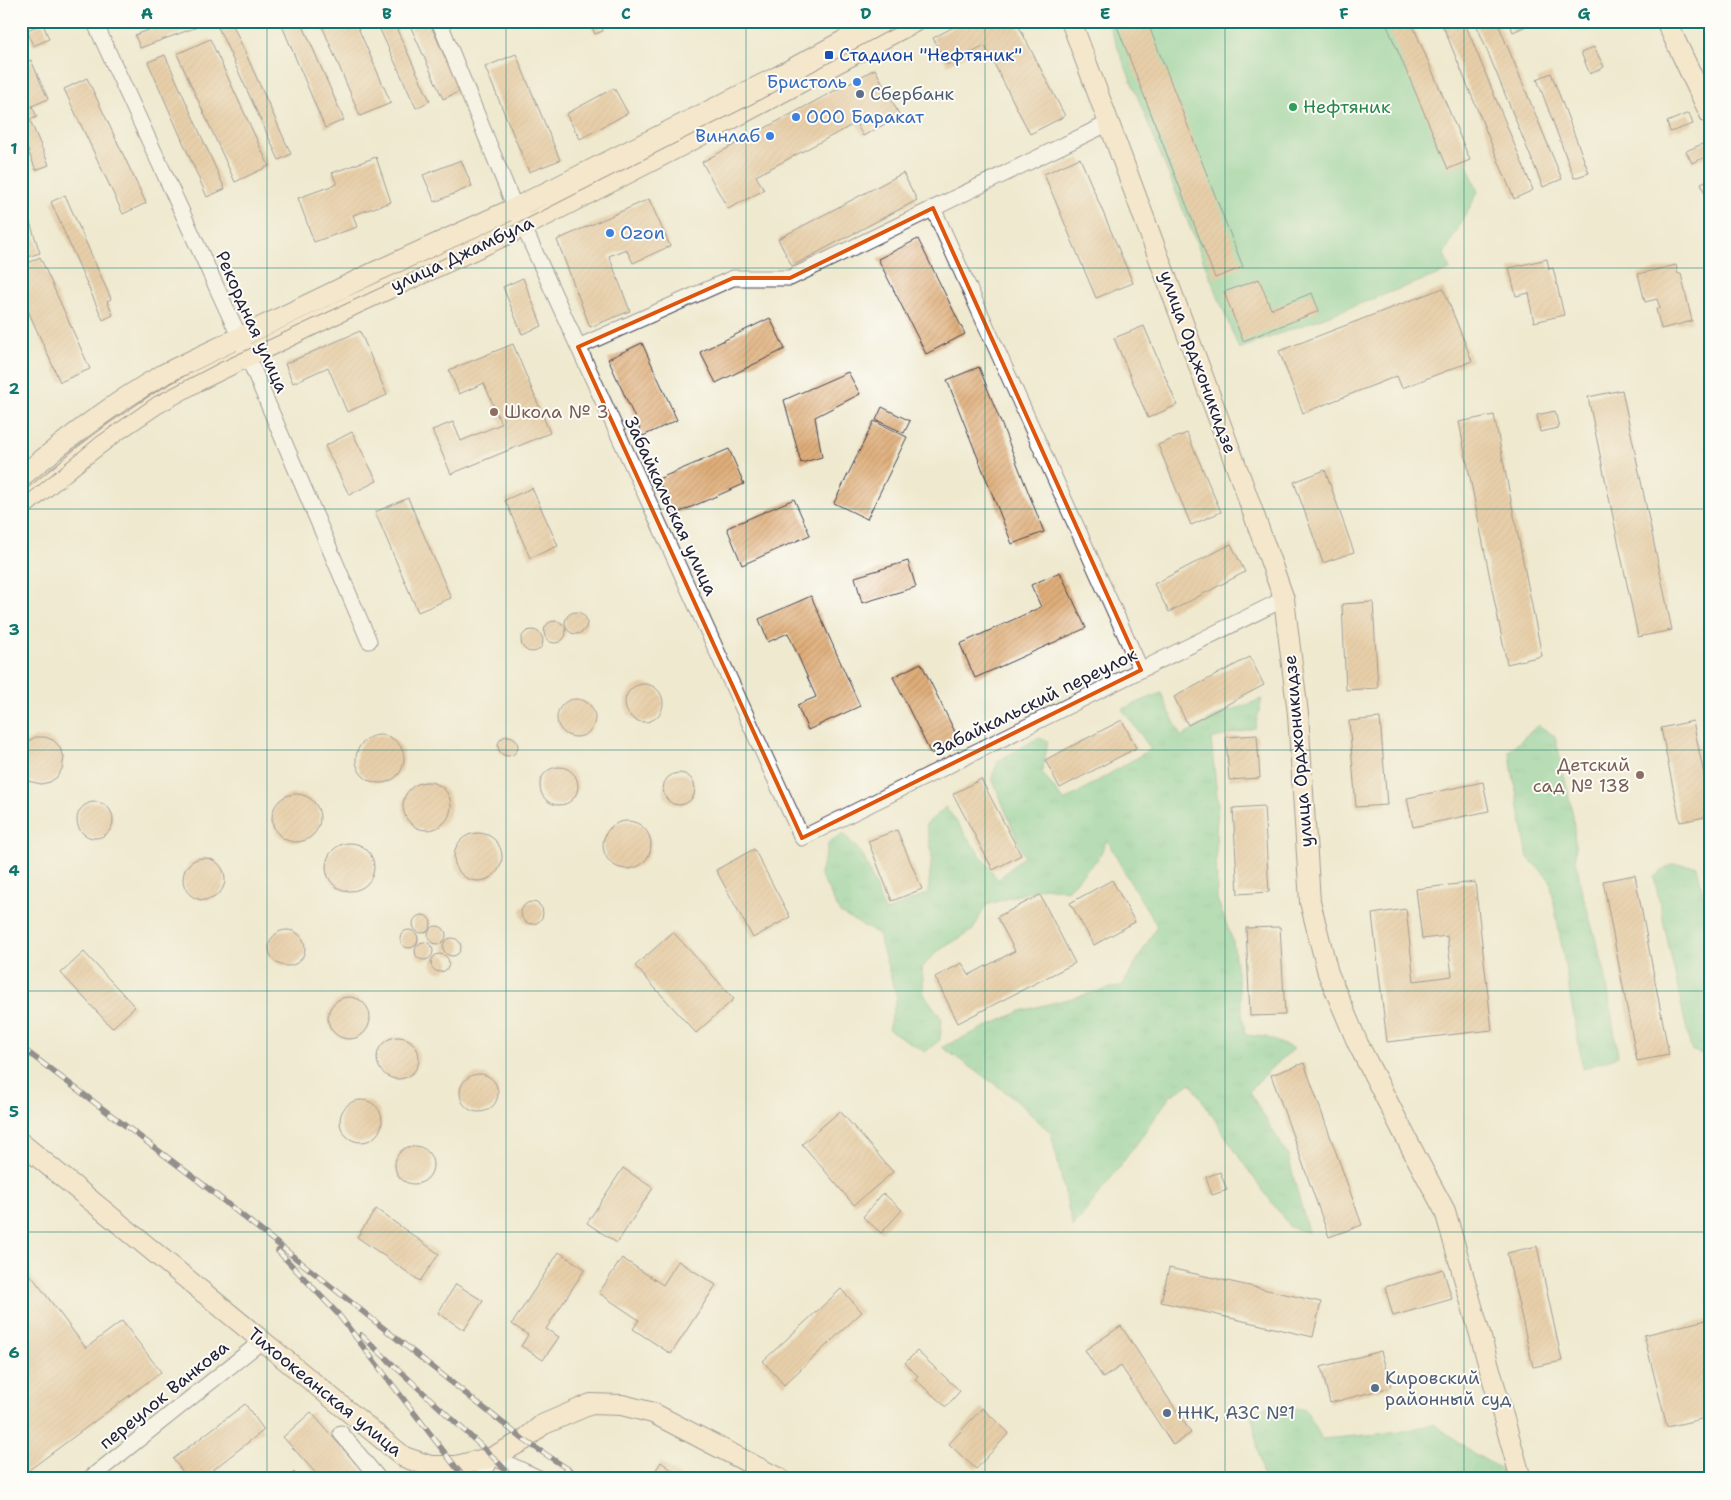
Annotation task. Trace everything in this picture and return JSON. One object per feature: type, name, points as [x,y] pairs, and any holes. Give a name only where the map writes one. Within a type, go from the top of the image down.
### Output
[{"type":"street","name":"Рекордная улица","points":[[94,21],[239,336],[369,641]]},
{"type":"street","name":"Забайкальская улица","points":[[439,21],[514,208],[802,838]]},
{"type":"street","name":"улица Джамбула","points":[[21,477],[101,414],[131,393],[164,374],[239,336],[514,208],[777,77],[880,21]]},
{"type":"street","name":"улица Джамбула","points":[[21,507],[83,456],[156,404],[197,381],[351,306],[523,226],[690,141],[916,21]]},
{"type":"street","name":"улица Орджоникидзе","points":[[1071,21],[1284,599],[1298,714],[1310,902],[1328,974],[1358,1044],[1445,1211],[1521,1479]]},
{"type":"street","points":[[1666,21],[1710,114]]},
{"type":"street","points":[[578,346],[733,278],[790,278],[1109,123]]},
{"type":"street","points":[[933,208],[1141,670]]},
{"type":"street","name":"Забайкальский переулок","points":[[802,838],[1284,599]]},
{"type":"street","name":"Тихоокеанская улица","points":[[21,1143],[404,1457],[430,1466],[456,1466],[493,1457],[524,1440],[542,1425],[591,1404],[622,1404],[653,1413],[780,1479]]},
{"type":"street","name":"переулок Ванкова","points":[[89,1479],[262,1341]]},
{"type":"street","points":[[341,1433],[379,1479]]},
{"type":"street","points":[[480,1479],[493,1457],[541,1479]]},
{"type":"highlighted area","points":[[933,208],[1141,670],[802,838],[578,347],[733,278],[790,278]]},
{"type":"green space","name":"Нефтяник","points":[[1107,21],[1410,21],[1478,192],[1444,254],[1450,270],[1239,349]]},
{"type":"green space","points":[[1161,693],[1181,737],[1221,714],[1262,699],[1255,728],[1211,739],[1218,805],[1216,833],[1217,899],[1233,941],[1245,1035],[1266,1037],[1294,1049],[1269,1070],[1249,1091],[1288,1156],[1308,1232],[1290,1227],[1243,1163],[1191,1083],[1170,1096],[1073,1228],[1051,1133],[1010,1095],[942,1047],[1021,1011],[1123,985],[1157,926],[1107,840],[1098,859],[1067,890],[1044,887],[986,905],[973,930],[938,951],[922,967],[924,994],[942,1019],[940,1040],[925,1052],[888,1029],[897,997],[878,934],[840,913],[820,874],[829,842],[843,833],[863,855],[885,912],[928,893],[932,853],[926,824],[946,807],[998,880],[1024,856],[992,778],[998,761],[1038,738],[1048,741],[1042,773],[1064,801],[1151,749],[1122,709]]},
{"type":"green space","points":[[1538,725],[1555,736],[1573,815],[1576,859],[1581,888],[1605,972],[1618,1056],[1583,1069],[1550,880],[1528,858],[1509,751]]},
{"type":"green space","points":[[1672,864],[1697,866],[1710,927],[1710,1057],[1691,1050],[1654,877]]},
{"type":"green space","points":[[1272,1403],[1306,1410],[1322,1439],[1400,1432],[1434,1424],[1473,1453],[1501,1469],[1504,1479],[1263,1479],[1252,1415]]},
{"type":"building","points":[[173,21],[195,21],[197,27],[140,48],[135,35]]},
{"type":"building","points":[[231,21],[291,154],[279,160],[217,25]]},
{"type":"building","points":[[280,21],[301,21],[344,120],[325,128]]},
{"type":"building","points":[[320,21],[355,21],[391,103],[360,116]]},
{"type":"building","points":[[376,21],[393,21],[430,101],[416,108]]},
{"type":"building","points":[[408,21],[429,21],[460,91],[443,99]]},
{"type":"building","points":[[965,21],[1016,21],[1065,116],[1030,134],[985,46],[947,65],[933,38]]},
{"type":"building","points":[[1115,21],[1147,21],[1243,267],[1215,278]]},
{"type":"building","points":[[1385,21],[1411,21],[1470,160],[1448,169]]},
{"type":"building","points":[[1441,21],[1464,21],[1533,190],[1514,199]]},
{"type":"building","points":[[1475,21],[1497,21],[1562,179],[1543,187]]},
{"type":"building","points":[[1509,21],[1537,21],[1513,32]]},
{"type":"building","points":[[599,22],[603,31],[595,34],[591,25]]},
{"type":"building","points":[[43,24],[49,39],[33,46],[27,30]]},
{"type":"building","points":[[210,39],[269,166],[235,182],[177,54]]},
{"type":"building","points":[[1594,47],[1604,67],[1590,74],[1581,53]]},
{"type":"building","points":[[516,54],[560,160],[529,172],[485,67]]},
{"type":"building","points":[[165,55],[225,189],[207,197],[148,62]]},
{"type":"building","points":[[31,60],[48,99],[32,106],[37,117],[30,120],[49,165],[36,170],[21,134],[21,110],[26,108],[21,97],[21,64]]},
{"type":"building","points":[[875,69],[900,116],[863,136],[856,123],[756,176],[764,190],[728,209],[702,162]]},
{"type":"building","points":[[1551,73],[1589,173],[1574,178],[1537,79]]},
{"type":"building","points":[[87,78],[146,203],[123,214],[64,89]]},
{"type":"building","points":[[614,88],[628,113],[580,139],[566,114]]},
{"type":"building","points":[[1689,113],[1693,124],[1670,132],[1667,122]]},
{"type":"building","points":[[1707,142],[1710,148],[1710,155],[1692,163],[1686,151]]},
{"type":"building","points":[[376,157],[391,202],[353,215],[357,227],[314,242],[298,198],[337,184],[332,173]]},
{"type":"building","points":[[1080,158],[1133,283],[1096,298],[1044,174]]},
{"type":"building","points":[[461,160],[472,186],[435,202],[423,175]]},
{"type":"building","points":[[903,173],[917,200],[792,266],[778,239]]},
{"type":"building","points":[[1710,179],[1710,198],[1707,199],[1701,183]]},
{"type":"building","points":[[21,194],[40,253],[21,259]]},
{"type":"building","points":[[65,195],[111,299],[107,301],[113,315],[103,320],[51,202]]},
{"type":"building","points":[[649,199],[670,246],[633,263],[626,249],[609,256],[630,311],[590,327],[557,240]]},
{"type":"building","points":[[918,239],[965,334],[926,354],[878,259]]},
{"type":"building","points":[[40,257],[90,369],[60,382],[21,295],[21,266]]},
{"type":"building","points":[[1547,259],[1549,269],[1553,268],[1564,315],[1534,322],[1529,293],[1516,296],[1509,268]]},
{"type":"building","points":[[1676,265],[1678,274],[1681,274],[1692,321],[1661,329],[1656,309],[1660,308],[1657,299],[1645,302],[1638,274]]},
{"type":"building","points":[[523,278],[542,326],[522,334],[503,287]]},
{"type":"building","points":[[1259,279],[1271,309],[1312,293],[1319,311],[1243,341],[1224,292]]},
{"type":"building","points":[[1443,288],[1472,361],[1402,388],[1397,376],[1303,413],[1279,351]]},
{"type":"building","points":[[770,318],[785,349],[716,383],[700,352]]},
{"type":"building","points":[[1144,326],[1177,405],[1148,418],[1114,338]]},
{"type":"building","points":[[360,331],[387,395],[347,412],[328,367],[293,383],[285,364]]},
{"type":"building","points":[[642,343],[677,420],[643,436],[608,359]]},
{"type":"building","points":[[513,344],[550,433],[451,474],[432,430],[453,422],[461,441],[501,424],[484,383],[459,394],[449,370]]},
{"type":"building","points":[[979,367],[1044,532],[1012,544],[947,380]]},
{"type":"building","points":[[848,372],[860,394],[815,417],[822,457],[801,463],[784,400]]},
{"type":"building","points":[[1622,390],[1672,630],[1638,637],[1588,397]]},
{"type":"building","points":[[882,407],[910,421],[904,433],[876,420]]},
{"type":"building","points":[[1555,411],[1559,428],[1540,432],[1537,415]]},
{"type":"building","points":[[1494,415],[1542,656],[1507,664],[1459,422]]},
{"type":"building","points":[[874,421],[907,437],[867,519],[834,503]]},
{"type":"building","points":[[352,432],[377,481],[349,495],[325,446]]},
{"type":"building","points":[[1187,433],[1221,512],[1191,525],[1158,445]]},
{"type":"building","points":[[729,449],[744,484],[673,515],[658,479]]},
{"type":"building","points":[[1325,470],[1354,552],[1323,563],[1294,482]]},
{"type":"building","points":[[532,488],[558,546],[530,558],[505,500]]},
{"type":"building","points":[[408,498],[451,598],[418,612],[375,512]]},
{"type":"building","points":[[794,499],[810,535],[742,565],[727,528]]},
{"type":"building","points":[[1231,544],[1245,572],[1169,612],[1154,584]]},
{"type":"building","points":[[908,561],[916,587],[862,603],[855,577]]},
{"type":"building","points":[[1060,572],[1086,628],[975,678],[960,644],[1041,607],[1031,585]]},
{"type":"building","points":[[811,596],[860,706],[808,730],[797,705],[816,697],[788,633],[768,642],[759,619]]},
{"type":"building","points":[[1373,602],[1378,688],[1346,690],[1342,604]]},
{"type":"building","points":[[572,612],[580,612],[587,619],[587,627],[580,634],[572,634],[565,627],[565,619]]},
{"type":"building","points":[[551,621],[559,621],[566,628],[566,636],[559,643],[551,643],[544,636],[544,628]]},
{"type":"building","points":[[528,630],[536,630],[543,637],[543,645],[536,652],[528,652],[521,645],[521,637]]},
{"type":"building","points":[[1250,657],[1264,685],[1188,725],[1174,697]]},
{"type":"building","points":[[921,663],[959,740],[931,754],[893,677]]},
{"type":"building","points":[[644,684],[658,689],[663,703],[658,717],[644,722],[630,717],[625,703],[630,689]]},
{"type":"building","points":[[576,699],[590,704],[595,718],[590,732],[576,737],[562,732],[557,718],[562,704]]},
{"type":"building","points":[[1380,718],[1387,805],[1356,807],[1349,721]]},
{"type":"building","points":[[1122,720],[1136,748],[1060,788],[1045,760]]},
{"type":"building","points":[[1693,721],[1710,804],[1710,816],[1680,822],[1661,728]]},
{"type":"building","points":[[380,735],[389,737],[397,742],[402,750],[404,759],[402,768],[397,776],[389,781],[380,783],[371,781],[363,776],[358,768],[356,759],[358,750],[363,742],[371,737]]},
{"type":"building","points":[[1257,735],[1260,778],[1229,780],[1226,737]]},
{"type":"building","points":[[508,736],[515,739],[518,746],[515,753],[508,756],[501,753],[498,746],[501,739]]},
{"type":"building","points":[[36,737],[45,737],[53,740],[59,746],[64,757],[62,769],[57,777],[50,782],[41,784],[28,781],[21,774],[21,747]]},
{"type":"building","points":[[559,767],[573,772],[578,786],[573,800],[559,805],[545,800],[540,786],[545,772]]},
{"type":"building","points":[[679,773],[690,778],[695,789],[690,800],[679,805],[668,800],[663,789],[668,778]]},
{"type":"building","points":[[981,779],[1021,855],[993,870],[953,794]]},
{"type":"building","points":[[427,782],[436,784],[444,789],[449,797],[451,806],[449,815],[444,823],[436,828],[427,830],[418,828],[410,823],[405,815],[403,806],[405,797],[410,789],[418,784]]},
{"type":"building","points":[[1483,782],[1489,811],[1413,827],[1407,798]]},
{"type":"building","points":[[296,794],[305,796],[313,801],[318,809],[320,818],[318,827],[313,835],[305,840],[296,842],[287,840],[279,835],[274,827],[272,818],[274,809],[279,801],[287,796]]},
{"type":"building","points":[[95,802],[102,803],[108,807],[112,813],[112,827],[108,833],[102,837],[95,838],[88,837],[82,833],[78,827],[77,820],[78,813],[82,807],[88,803]]},
{"type":"building","points":[[1264,806],[1269,892],[1238,894],[1233,808]]},
{"type":"building","points":[[627,821],[636,823],[644,828],[649,836],[651,845],[649,854],[644,862],[636,867],[627,869],[618,867],[610,862],[605,854],[603,845],[605,836],[610,828],[618,823]]},
{"type":"building","points":[[21,827],[26,835],[28,844],[25,855],[21,860]]},
{"type":"building","points":[[897,830],[922,889],[892,901],[868,841]]},
{"type":"building","points":[[478,833],[487,835],[495,840],[500,848],[502,857],[500,866],[495,874],[487,879],[478,881],[469,879],[461,874],[456,866],[454,857],[456,848],[461,840],[469,835]]},
{"type":"building","points":[[350,843],[359,845],[367,850],[372,858],[374,867],[372,876],[367,884],[359,889],[350,891],[341,889],[333,884],[328,876],[326,867],[328,858],[333,850],[341,845]]},
{"type":"building","points":[[754,849],[790,917],[753,938],[716,870]]},
{"type":"building","points":[[204,858],[219,864],[225,879],[219,894],[204,900],[189,894],[183,879],[189,864]]},
{"type":"building","points":[[1706,859],[1710,859],[1710,871],[1709,871]]},
{"type":"building","points":[[1635,875],[1669,1055],[1637,1061],[1603,881]]},
{"type":"building","points":[[1112,880],[1135,922],[1094,945],[1070,903]]},
{"type":"building","points":[[1475,882],[1492,1030],[1387,1042],[1372,914],[1406,909],[1414,981],[1452,976],[1447,936],[1422,939],[1416,889]]},
{"type":"building","points":[[1040,895],[1075,963],[958,1023],[935,977],[962,963],[969,975],[1015,951],[997,917]]},
{"type":"building","points":[[528,902],[536,902],[543,909],[543,917],[536,924],[528,924],[521,917],[521,909]]},
{"type":"building","points":[[422,915],[428,918],[431,924],[428,930],[422,933],[416,930],[413,924],[416,918]]},
{"type":"building","points":[[437,926],[443,929],[446,935],[443,941],[437,944],[431,941],[428,935],[431,929]]},
{"type":"building","points":[[1280,927],[1285,1015],[1250,1016],[1246,928]]},
{"type":"building","points":[[287,930],[300,935],[305,948],[300,961],[287,966],[274,961],[269,948],[274,935]]},
{"type":"building","points":[[409,930],[415,933],[418,939],[415,945],[409,948],[403,945],[400,939],[403,933]]},
{"type":"building","points":[[673,932],[734,999],[696,1033],[635,966]]},
{"type":"building","points":[[452,938],[458,941],[461,947],[458,953],[452,956],[446,953],[443,947],[446,941]]},
{"type":"building","points":[[424,942],[430,945],[433,951],[430,957],[424,960],[418,957],[415,951],[418,945]]},
{"type":"building","points":[[84,952],[135,1007],[112,1028],[61,973]]},
{"type":"building","points":[[440,954],[446,957],[449,963],[446,969],[440,972],[434,969],[431,963],[434,957]]},
{"type":"building","points":[[349,997],[364,1003],[370,1018],[364,1033],[349,1039],[334,1033],[328,1018],[334,1003]]},
{"type":"building","points":[[398,1037],[413,1043],[419,1058],[413,1073],[398,1079],[383,1073],[377,1058],[383,1043]]},
{"type":"building","points":[[1304,1063],[1362,1225],[1329,1237],[1271,1075]]},
{"type":"building","points":[[479,1074],[493,1079],[498,1093],[493,1107],[479,1112],[465,1107],[460,1093],[465,1079]]},
{"type":"building","points":[[361,1100],[376,1106],[382,1121],[376,1136],[361,1142],[346,1136],[340,1121],[346,1106]]},
{"type":"building","points":[[840,1111],[893,1172],[854,1205],[802,1144]]},
{"type":"building","points":[[414,1146],[427,1152],[433,1165],[427,1178],[414,1184],[401,1178],[395,1165],[401,1152]]},
{"type":"building","points":[[623,1168],[653,1188],[617,1243],[587,1223]]},
{"type":"building","points":[[1220,1172],[1227,1190],[1212,1195],[1206,1177]]},
{"type":"building","points":[[883,1193],[902,1210],[881,1233],[863,1217]]},
{"type":"building","points":[[376,1209],[439,1254],[420,1281],[357,1237]]},
{"type":"building","points":[[1537,1246],[1562,1361],[1533,1367],[1507,1253]]},
{"type":"building","points":[[559,1252],[585,1269],[546,1329],[559,1337],[543,1360],[521,1346],[528,1335],[512,1324]]},
{"type":"building","points":[[622,1258],[663,1285],[678,1261],[716,1285],[671,1354],[633,1329],[639,1320],[599,1293]]},
{"type":"building","points":[[21,1262],[86,1348],[122,1321],[161,1372],[21,1476]]},
{"type":"building","points":[[1169,1268],[1321,1302],[1313,1337],[1161,1302]]},
{"type":"building","points":[[1443,1269],[1452,1299],[1393,1316],[1385,1287]]},
{"type":"building","points":[[456,1284],[483,1301],[464,1330],[438,1313]]},
{"type":"building","points":[[841,1289],[862,1312],[784,1385],[763,1361]]},
{"type":"building","points":[[1710,1319],[1710,1417],[1667,1427],[1644,1335]]},
{"type":"building","points":[[1121,1326],[1191,1433],[1173,1445],[1121,1366],[1103,1378],[1085,1350]]},
{"type":"building","points":[[917,1351],[960,1391],[946,1407],[915,1379],[918,1376],[905,1363]]},
{"type":"building","points":[[1381,1351],[1391,1387],[1330,1403],[1321,1367]]},
{"type":"building","points":[[245,1404],[264,1430],[201,1479],[188,1479],[173,1459]]},
{"type":"building","points":[[982,1408],[1009,1433],[976,1469],[949,1444]]},
{"type":"building","points":[[311,1412],[365,1474],[359,1479],[321,1479],[283,1437]]},
{"type":"building","points":[[661,1462],[684,1479],[650,1479]]},
{"type":"building","points":[[294,1472],[299,1479],[286,1479]]},
{"type":"tram line","points":[[21,500],[97,437],[154,397],[219,363],[509,228],[752,104],[907,21]]},
{"type":"railway","points":[[21,1047],[200,1182],[524,1440],[583,1479]]},
{"type":"railway","points":[[278,1251],[338,1314],[465,1479]]},
{"type":"railway","points":[[361,1335],[493,1457],[514,1479]]},
{"type":"place","name":"Стадион \"Нефтяник\"","points":[[829,55]]},
{"type":"place","name":"Бристоль","points":[[857,82]]},
{"type":"place","name":"Сбербанк","points":[[860,94]]},
{"type":"place","name":"Нефтяник","points":[[1293,107]]},
{"type":"place","name":"ООО Баракат","points":[[796,117]]},
{"type":"place","name":"Винлаб","points":[[770,136]]},
{"type":"place","name":"Ozon","points":[[610,233]]},
{"type":"place","name":"Школа № 3","points":[[494,412]]},
{"type":"place","name":"Детский сад № 138","points":[[1640,775]]},
{"type":"place","name":"Кировский районный суд","points":[[1375,1388]]},
{"type":"place","name":"ННК, АЗС №1","points":[[1167,1413]]}]
